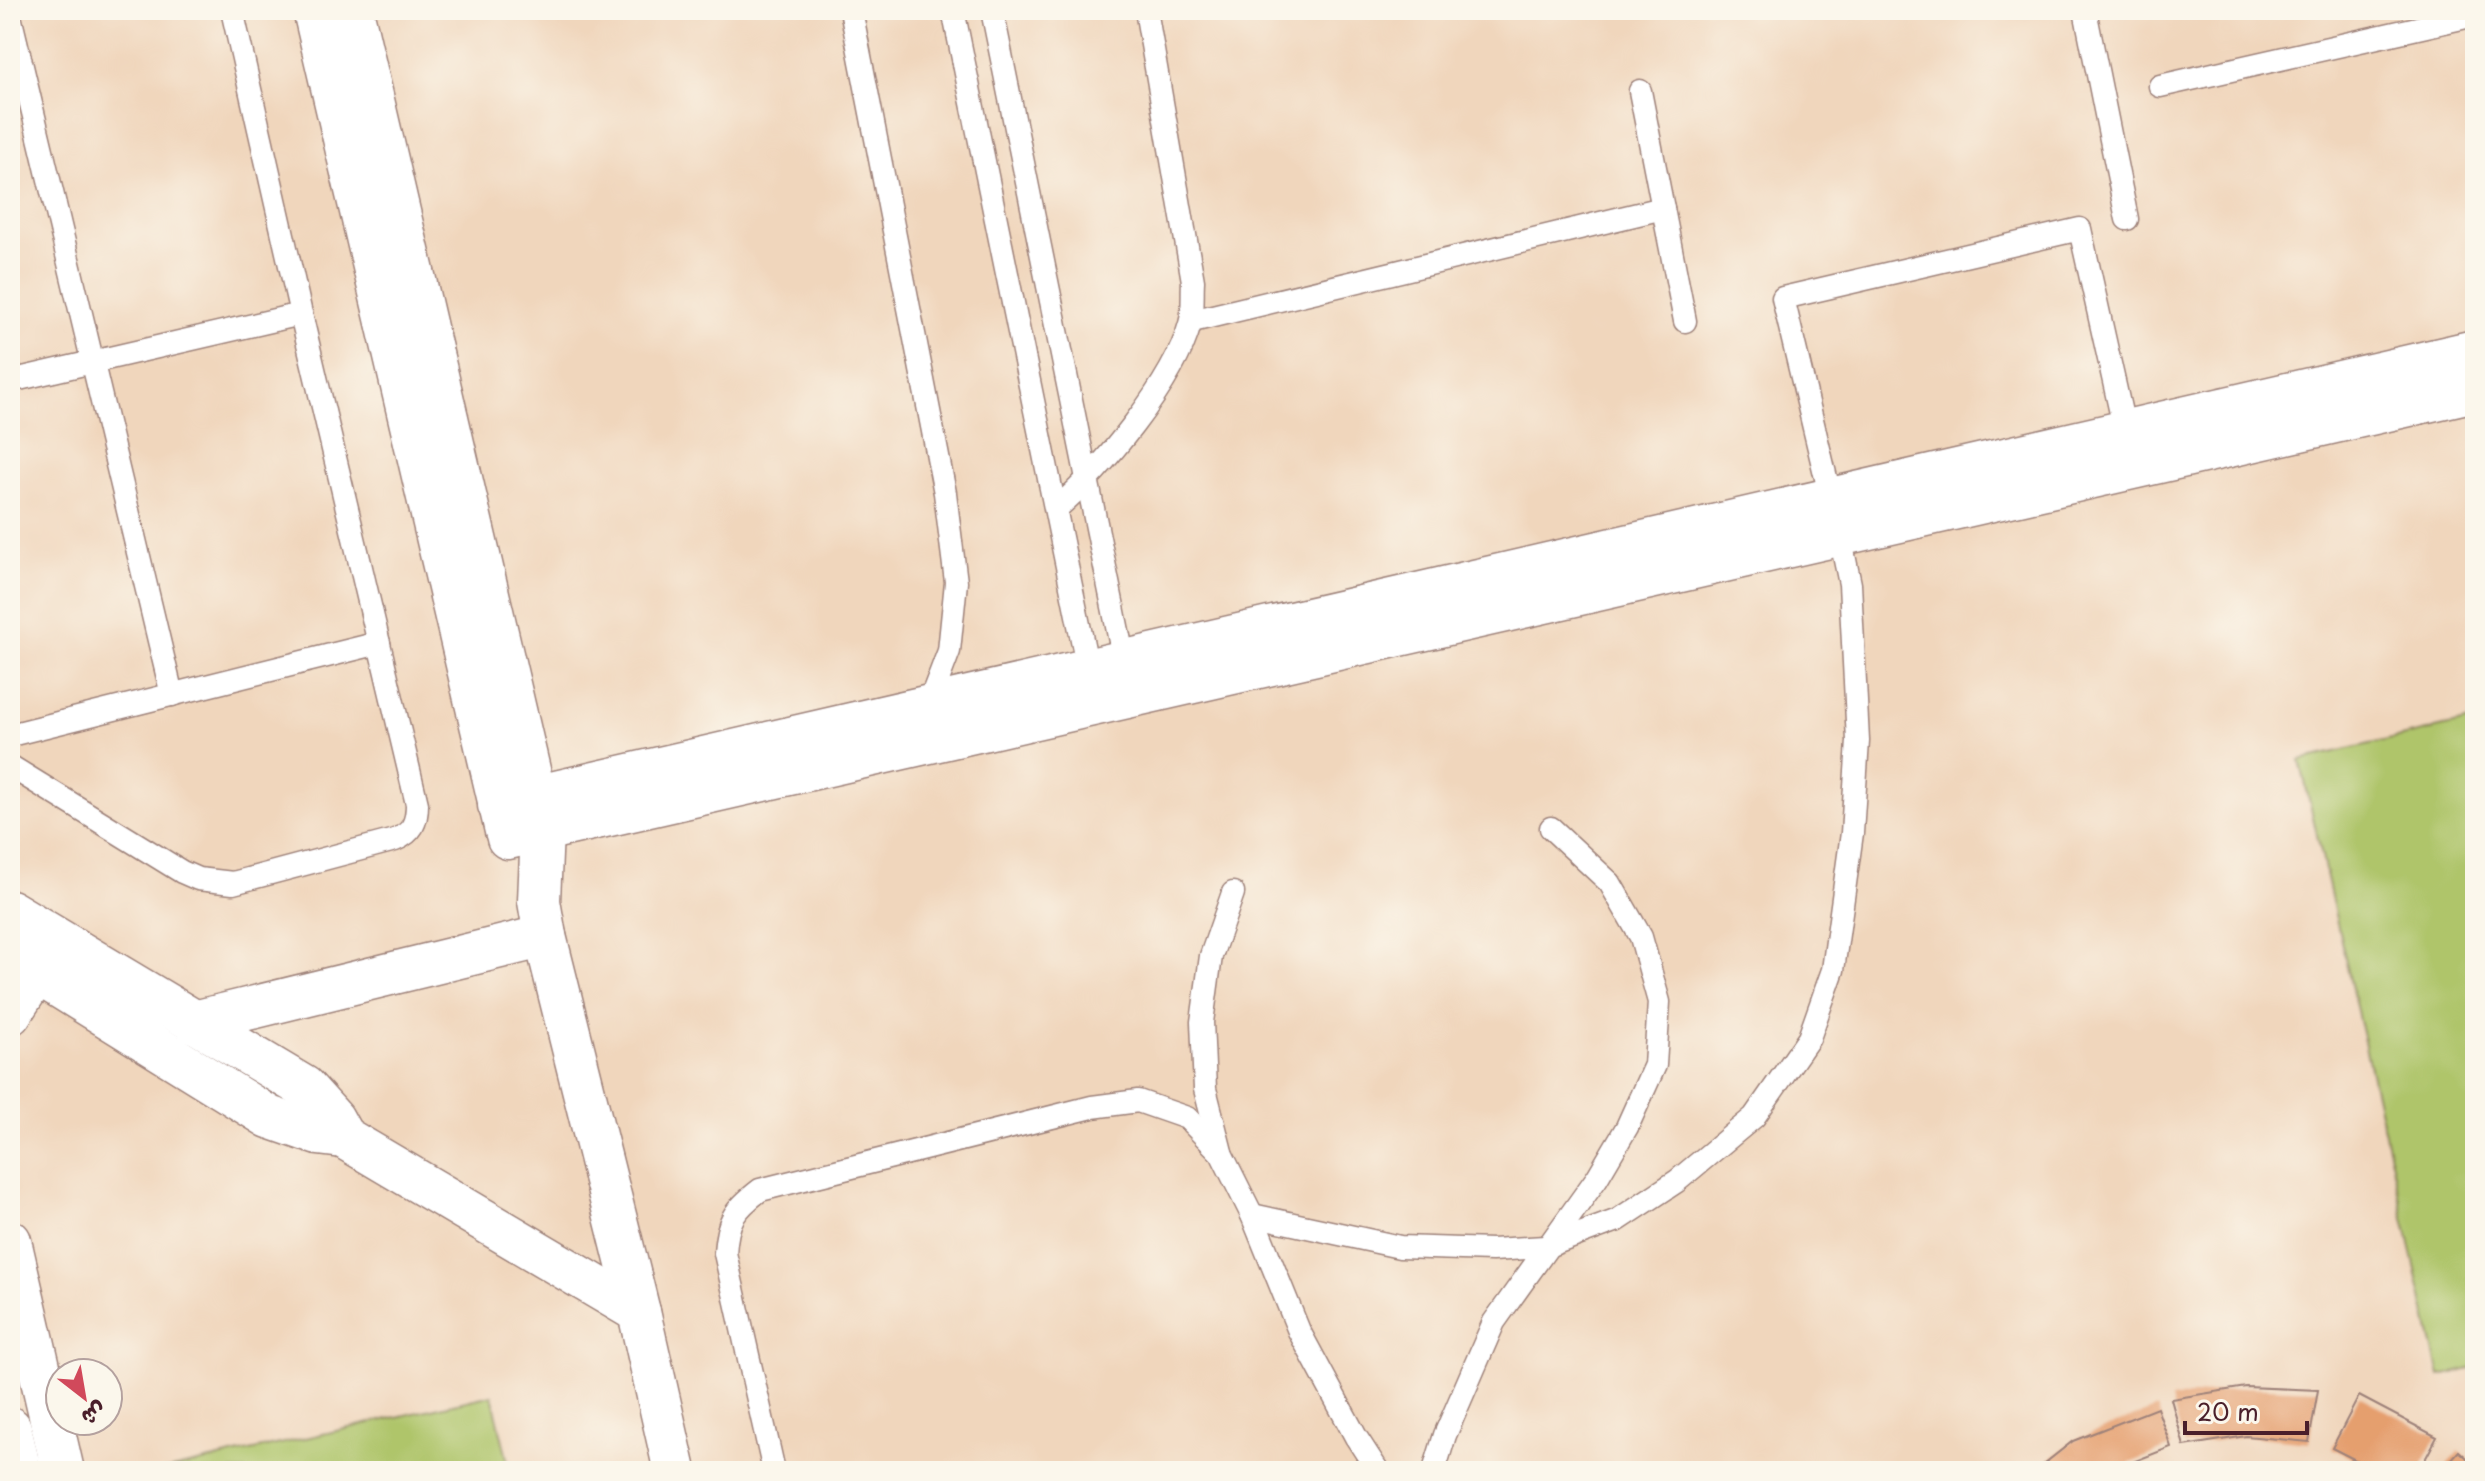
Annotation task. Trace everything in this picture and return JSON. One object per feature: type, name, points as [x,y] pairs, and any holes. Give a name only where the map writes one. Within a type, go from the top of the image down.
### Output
[{"type":"street","points":[[314,10],[521,817]]},
{"type":"street","points":[[352,10],[542,918],[675,1471]]},
{"type":"street","points":[[2129,450],[2475,351]]},
{"type":"street","points":[[521,817],[912,746],[1110,683],[2129,450],[2475,390]]},
{"type":"street","points":[[521,817],[928,706],[1110,683]]},
{"type":"street","points":[[912,746],[928,706]]},
{"type":"street","points":[[12,915],[37,957],[269,1117],[318,1134],[343,1137],[639,1312]]},
{"type":"street","points":[[194,1022],[542,918]]},
{"type":"street","points":[[10,1014],[37,957]]},
{"type":"street","points":[[37,957],[194,1022],[304,1087],[333,1119],[343,1137]]},
{"type":"street","points":[[10,1241],[63,1471]]},
{"type":"street","points":[[10,1428],[20,1471]]},
{"type":"lane","points":[[10,766],[198,879],[233,883],[395,840],[406,836],[417,816],[417,804],[232,10]]},
{"type":"lane","points":[[851,10],[945,493],[956,582],[949,651],[928,706]]},
{"type":"lane","points":[[953,10],[1056,509],[1110,683]]},
{"type":"lane","points":[[992,10],[1088,481],[1110,683]]},
{"type":"lane","points":[[1056,509],[1088,481],[1161,386],[1180,356],[1192,321],[1193,281],[1146,10]]},
{"type":"lane","points":[[2085,10],[2127,219]]},
{"type":"lane","points":[[2160,86],[2475,15]]},
{"type":"lane","points":[[10,16],[172,695]]},
{"type":"lane","points":[[1640,91],[1685,321]]},
{"type":"lane","points":[[1192,321],[1663,208]]},
{"type":"lane","points":[[1252,1215],[1400,1247],[1492,1250],[1545,1247],[1618,1220],[1677,1181],[1754,1117],[1809,1038],[1833,970],[1852,833],[1858,741],[1850,584],[1783,298],[2080,229],[2129,450]]},
{"type":"lane","points":[[10,381],[301,314]]},
{"type":"lane","points":[[10,735],[379,643]]},
{"type":"lane","points":[[1434,1471],[1445,1435],[1494,1322],[1597,1178],[1627,1127],[1655,1065],[1659,1002],[1641,937],[1610,883],[1551,828]]},
{"type":"lane","points":[[1233,893],[1211,956],[1202,1022],[1205,1089],[1221,1153],[1252,1215],[1299,1331],[1356,1437],[1378,1471]]},
{"type":"lane","points":[[774,1471],[725,1253],[726,1228],[740,1206],[760,1190],[1092,1107],[1138,1101],[1187,1118],[1221,1153]]},
{"type":"shaded area","points":[[10,10],[2475,10],[2475,1471],[10,1471]]},
{"type":"green space","points":[[2475,720],[2475,1368],[2440,1376],[2300,760]]},
{"type":"green space","points":[[492,1395],[510,1471],[163,1471]]},
{"type":"building","points":[[2246,1387],[2318,1390],[2309,1442],[2246,1436],[2184,1446],[2171,1399]]},
{"type":"building","points":[[2359,1396],[2437,1437],[2419,1471],[2377,1471],[2332,1448]]},
{"type":"building","points":[[2157,1408],[2171,1447],[2110,1471],[2035,1471],[2073,1441]]},
{"type":"building","points":[[2459,1451],[2475,1465],[2475,1471],[2441,1471]]}]
